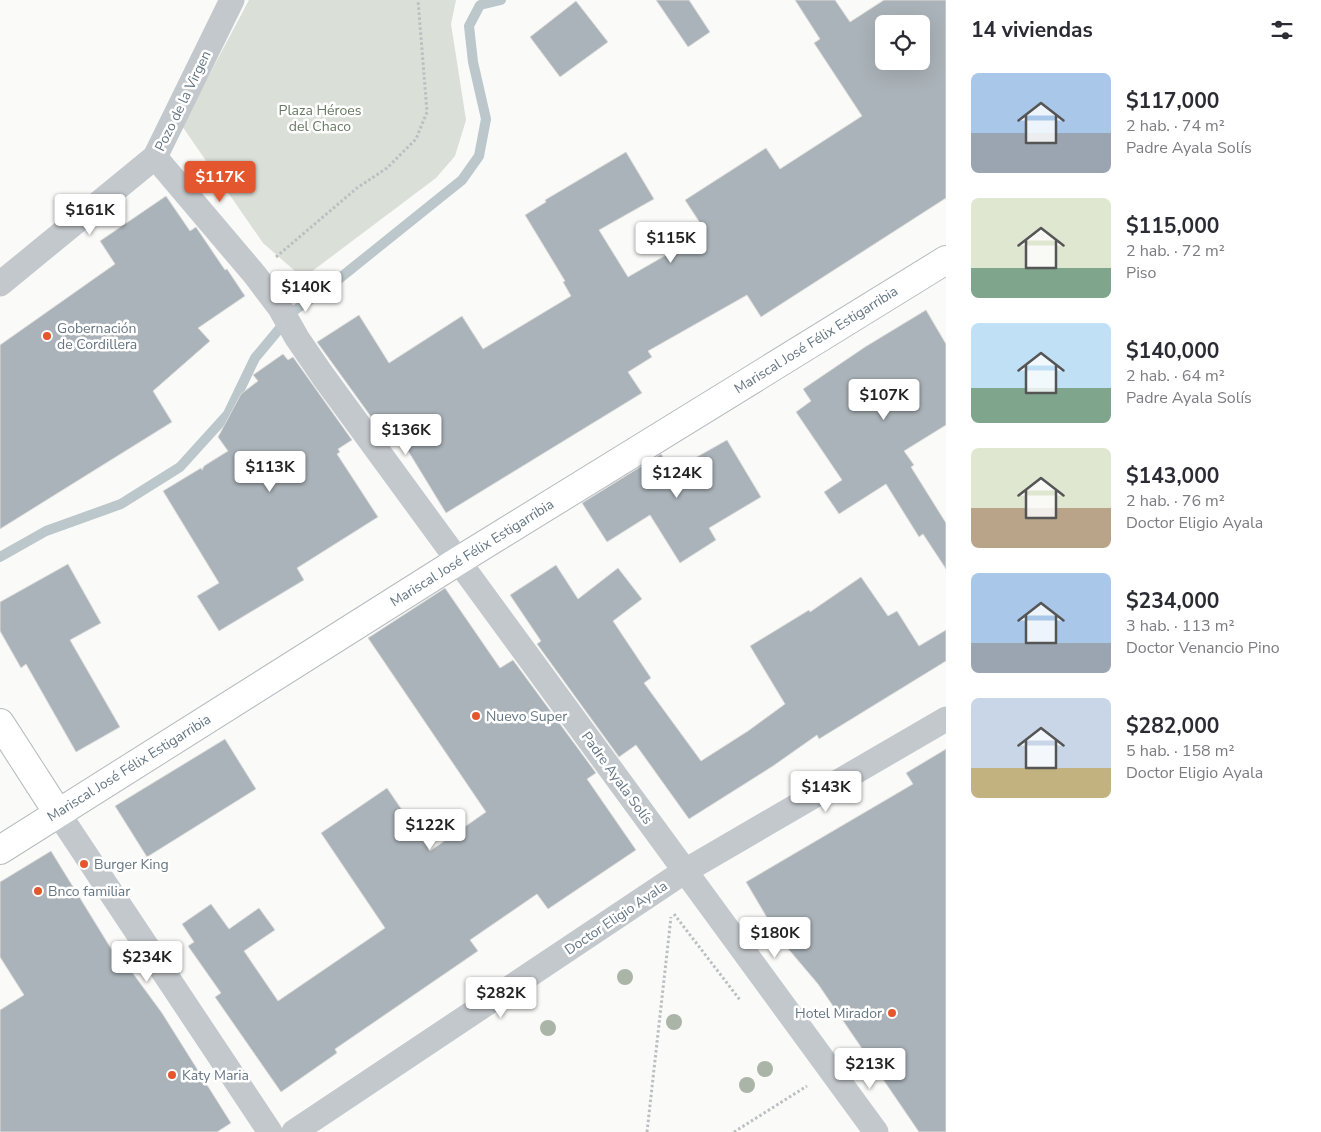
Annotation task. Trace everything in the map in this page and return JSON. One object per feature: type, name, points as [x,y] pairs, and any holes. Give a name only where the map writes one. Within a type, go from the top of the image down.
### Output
[{"type":"main road","name":"Mariscal José Félix Estigarribia","points":[[0,850],[458,561],[946,260]]},
{"type":"main road","points":[[0,723],[58,813]]},
{"type":"street","name":"Pozo de la Virgen","points":[[0,284],[155,157],[232,0]]},
{"type":"street","points":[[155,157],[255,275]]},
{"type":"street","name":"Padre Ayala Solís","points":[[255,275],[280,308],[322,376],[876,1132]]},
{"type":"street","name":"Doctor Eligio Ayala","points":[[294,1132],[685,872],[946,719]]},
{"type":"street","points":[[58,813],[270,1132]]},
{"type":"path","points":[[255,275],[357,188],[387,168],[416,139],[427,112],[418,0]]},
{"type":"path","points":[[647,1132],[671,914]]},
{"type":"path","points":[[734,1132],[831,1071]]},
{"type":"green space","name":"Plaza Héroes del Chaco","points":[[249,0],[456,0],[451,24],[466,120],[455,156],[436,178],[303,278],[263,243],[182,126]]},
{"type":"building","points":[[656,0],[689,0],[710,32],[688,47]]},
{"type":"building","points":[[795,0],[835,0],[850,22],[884,0],[946,0],[946,198],[761,317],[747,295],[648,351],[652,357],[628,372],[642,393],[446,513],[388,418],[377,425],[317,342],[359,315],[389,363],[462,316],[483,349],[571,296],[563,282],[565,281],[525,215],[546,202],[545,200],[626,152],[654,199],[599,230],[628,277],[706,232],[685,200],[766,148],[780,169],[862,116],[814,43],[820,39]]},
{"type":"building","points":[[576,1],[608,42],[560,77],[530,37]]},
{"type":"building","points":[[166,196],[190,231],[196,227],[245,296],[198,328],[210,341],[153,391],[172,422],[0,529],[0,345],[115,264],[100,241]]},
{"type":"building","points":[[926,310],[946,344],[946,425],[904,451],[914,465],[911,467],[946,523],[946,569],[923,534],[919,537],[886,484],[839,514],[824,492],[842,480],[796,412],[811,401],[803,389],[865,347]]},
{"type":"building","points":[[283,354],[288,360],[293,357],[352,440],[338,449],[340,452],[337,454],[378,517],[297,568],[304,580],[219,631],[197,596],[219,583],[163,491],[201,468],[202,470],[204,466],[228,451],[218,437],[241,394],[258,381],[253,375]]},
{"type":"building","points":[[727,440],[761,497],[709,528],[716,540],[680,563],[650,515],[607,542],[582,503],[661,454],[672,471]]},
{"type":"building","points":[[68,564],[101,623],[70,640],[120,727],[76,752],[26,664],[21,668],[0,631],[0,602]]},
{"type":"building","points":[[556,565],[578,599],[618,568],[642,599],[613,621],[651,678],[644,683],[701,761],[748,731],[785,704],[750,646],[809,610],[810,612],[861,577],[888,616],[897,611],[919,646],[946,630],[946,661],[819,739],[817,735],[773,766],[689,819],[636,745],[619,757],[537,644],[541,641],[510,595]]},
{"type":"building","points":[[445,588],[500,668],[513,660],[596,773],[587,779],[636,850],[548,909],[537,894],[470,940],[478,951],[335,1049],[337,1053],[281,1092],[215,997],[221,993],[188,946],[194,942],[182,924],[211,904],[229,929],[259,908],[275,930],[244,951],[278,1001],[385,928],[321,833],[387,788],[430,851],[486,812],[368,638]]},
{"type":"building","points":[[225,739],[256,789],[147,857],[115,806]]},
{"type":"building","points":[[946,749],[946,1132],[919,1132],[818,984],[779,938],[746,882],[913,784],[906,773]]},
{"type":"building","points":[[51,851],[115,955],[118,953],[162,1013],[231,1123],[217,1132],[0,1132],[0,1010],[24,995],[0,957],[0,882]]},
{"type":"waterway","points":[[0,557],[46,531],[121,504],[180,467],[228,414],[255,358],[295,310],[335,282],[462,180],[479,156],[486,119],[473,62],[469,26],[480,5],[501,0]]},
{"type":"place","name":"Gobernación de Cordillera","points":[[47,336]]},
{"type":"place","name":"Nuevo Super","points":[[476,716]]},
{"type":"place","name":"Burger King","points":[[84,864]]},
{"type":"place","name":"Bnco familiar","points":[[38,891]]},
{"type":"place","name":"Hotel Mirador","points":[[892,1013]]},
{"type":"place","name":"Katy Maria","points":[[172,1075]]}]
